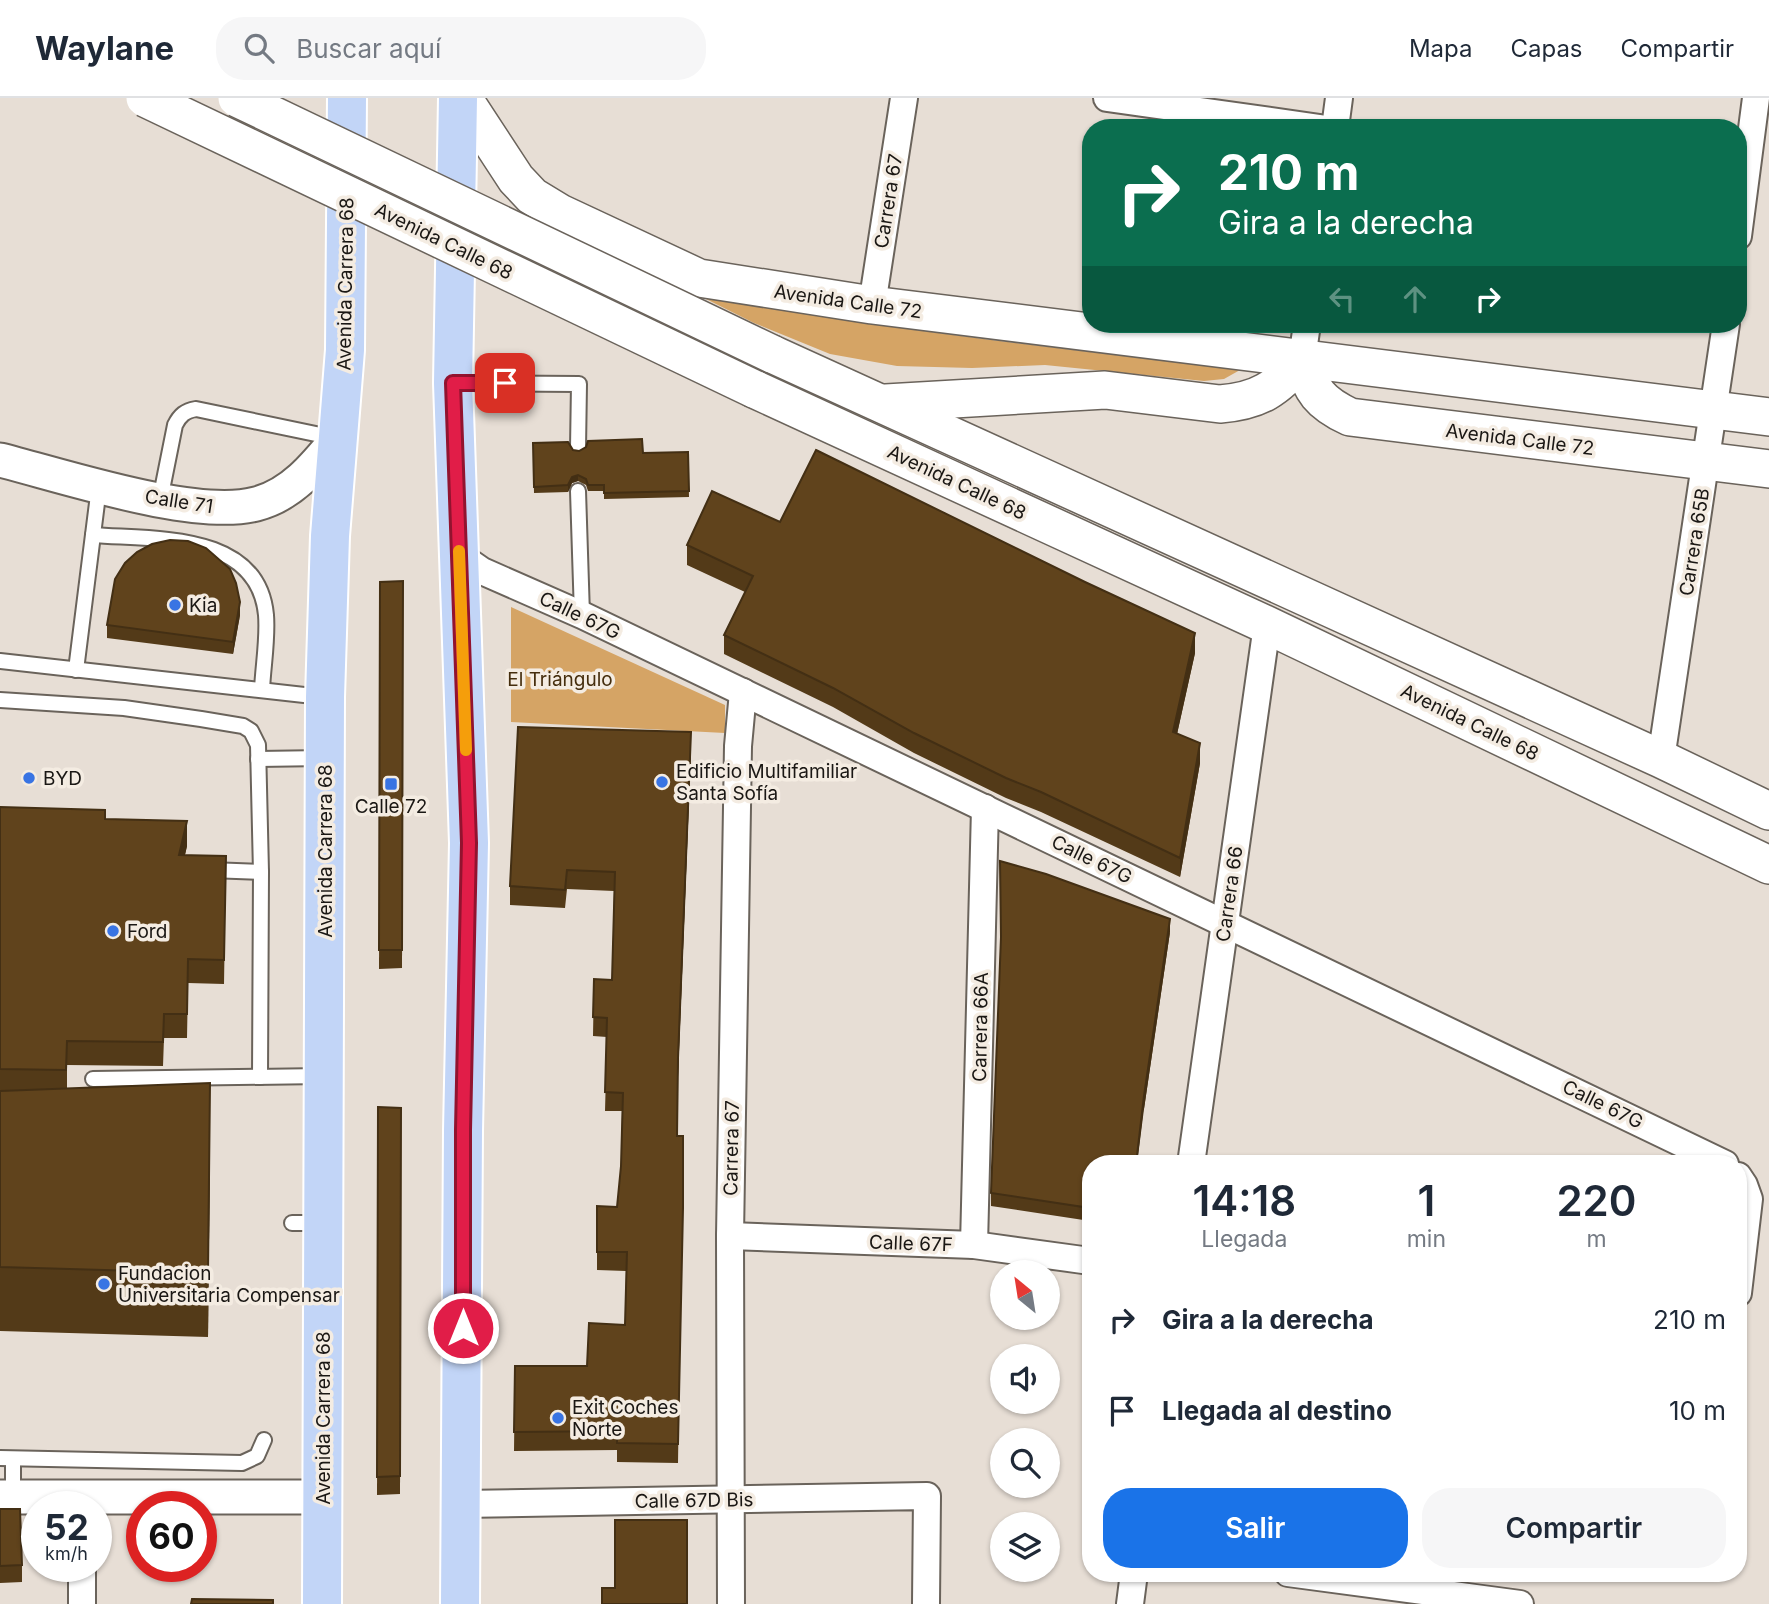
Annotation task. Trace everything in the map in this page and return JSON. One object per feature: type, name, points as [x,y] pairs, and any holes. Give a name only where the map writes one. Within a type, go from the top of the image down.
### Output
[{"type":"main road","name":"Avenida Calle 68","points":[[145,98],[754,389],[1267,625],[1769,865]]},
{"type":"main road","name":"Avenida Calle 68","points":[[237,98],[772,354],[1661,759],[1769,811]]},
{"type":"main road","name":"Avenida Carrera 68","points":[[322,1604],[323,1497],[308,1223],[325,1076],[325,697],[330,536],[345,350],[348,98]]},
{"type":"main road","name":"Avenida Calle 72","points":[[461,98],[516,179],[532,196],[560,213],[699,278],[872,305],[1082,322]]},
{"type":"main road","points":[[460,1604],[463,1130],[469,843],[453,383],[461,98]]},
{"type":"main road","name":"Avenida Calle 72","points":[[1208,333],[1304,341],[1769,417]]},
{"type":"main road","name":"Avenida Calle 72","points":[[1304,341],[1308,381],[1318,396],[1331,408],[1350,417],[1769,468]]},
{"type":"main road","points":[[882,403],[1105,390],[1220,404],[1239,402],[1257,397],[1275,387],[1304,341]]},
{"type":"street","name":"Carrera 67","points":[[872,305],[904,98]]},
{"type":"street","points":[[1107,98],[1256,119]]},
{"type":"street","points":[[1336,119],[1339,98]]},
{"type":"street","points":[[1747,197],[1751,180],[1756,98]]},
{"type":"street","name":"Carrera 65B","points":[[1661,759],[1725,333]]},
{"type":"street","name":"Calle 71","points":[[0,460],[160,500],[222,508],[257,504],[286,491],[304,477],[338,438]]},
{"type":"street","name":"Calle 67G","points":[[459,555],[482,571],[582,615],[1706,1155]]},
{"type":"street","name":"Carrera 66","points":[[1192,1155],[1267,625]]},
{"type":"street","name":"Carrera 67","points":[[731,1604],[730,1236],[737,760],[743,692]]},
{"type":"street","name":"Carrera 66A","points":[[974,1245],[985,808]]},
{"type":"street","points":[[1747,1193],[1747,1216]]},
{"type":"street","name":"Calle 67F","points":[[730,1236],[974,1245],[1082,1260]]},
{"type":"street","name":"Calle 67D Bis","points":[[461,1504],[927,1496],[926,1604]]},
{"type":"street","points":[[112,1501],[323,1497]]},
{"type":"street","points":[[82,1582],[82,1604]]},
{"type":"street","points":[[1129,1604],[1133,1582]]},
{"type":"street","points":[[1355,1582],[1520,1604]]},
{"type":"lane","points":[[453,383],[579,384],[578,447]]},
{"type":"lane","points":[[160,500],[174,425],[187,411],[197,409],[338,438]]},
{"type":"lane","points":[[76,670],[100,485]]},
{"type":"lane","points":[[578,491],[582,615]]},
{"type":"lane","points":[[93,535],[200,544],[220,551],[240,564],[259,589],[266,615],[262,690]]},
{"type":"lane","points":[[0,662],[325,697]]},
{"type":"lane","points":[[0,700],[124,708],[243,726],[255,737],[258,745],[261,872],[260,1077]]},
{"type":"lane","points":[[258,759],[325,758]]},
{"type":"lane","points":[[191,869],[261,872]]},
{"type":"lane","points":[[93,1079],[325,1076]]},
{"type":"lane","points":[[7,1497],[6,1458],[242,1463],[257,1456],[264,1440]]},
{"type":"green space","points":[[698,295],[900,328],[1240,370],[1224,379],[1204,381],[1045,365],[972,368],[897,366],[830,354],[754,323]]},
{"type":"green space","name":"El Triángulo","points":[[511,607],[725,705],[725,733],[511,722]]},
{"type":"building","points":[[642,439],[643,453],[688,452],[689,491],[604,493],[604,485],[588,485],[586,479],[578,475],[572,477],[568,485],[534,487],[533,443],[568,442],[573,450],[579,451],[586,447],[588,441]]},
{"type":"building","points":[[816,450],[1195,633],[1173,732],[1200,743],[1180,858],[1006,778],[724,635],[753,576],[687,545],[712,491],[780,522]]},
{"type":"building","name":"Kia","points":[[170,540],[188,541],[206,548],[230,569],[240,602],[233,642],[107,625],[115,579],[125,563],[152,544]]},
{"type":"building","name":"Calle 72","points":[[403,581],[402,950],[379,950],[380,582]]},
{"type":"building","points":[[518,727],[691,732],[678,1058],[677,1136],[683,1136],[683,1208],[678,1444],[617,1443],[617,1431],[514,1432],[515,1366],[587,1366],[589,1323],[625,1325],[627,1252],[597,1252],[597,1206],[617,1207],[621,1166],[623,1093],[605,1092],[607,1018],[593,1017],[594,979],[612,980],[615,872],[567,870],[565,890],[510,886]]},
{"type":"building","name":"Ford","points":[[0,807],[105,810],[105,819],[187,821],[179,855],[226,856],[224,960],[188,959],[187,1014],[164,1014],[163,1042],[67,1041],[66,1070],[0,1069]]},
{"type":"building","points":[[1000,861],[1046,874],[1170,919],[1137,1155],[1082,1155],[1082,1207],[991,1193],[1001,937]]},
{"type":"building","name":"Fundacion Universitaria Compensar","points":[[210,1083],[208,1273],[0,1267],[0,1091]]},
{"type":"building","points":[[378,1107],[401,1108],[400,1476],[377,1477]]},
{"type":"building","points":[[0,1509],[20,1509],[21,1565],[0,1566]]},
{"type":"building","points":[[615,1520],[687,1520],[687,1604],[602,1604],[602,1588],[615,1588]]},
{"type":"building","points":[[192,1599],[273,1600],[273,1604],[191,1604]]},
{"type":"slow traffic","points":[[459,551],[466,750]]},
{"type":"place","name":"Kia","points":[[175,605]]},
{"type":"place","name":"BYD","points":[[29,778]]},
{"type":"place","name":"Edificio Multifamiliar Santa Sofía","points":[[662,782]]},
{"type":"place","name":"Calle 72","points":[[391,784]]},
{"type":"place","name":"Ford","points":[[113,931]]},
{"type":"place","name":"Fundacion Universitaria Compensar","points":[[104,1284]]},
{"type":"place","name":"Exit Coches Norte","points":[[558,1418]]},
{"type":"route","points":[[463,1328],[463,1130],[469,843],[453,383],[505,383]]}]
